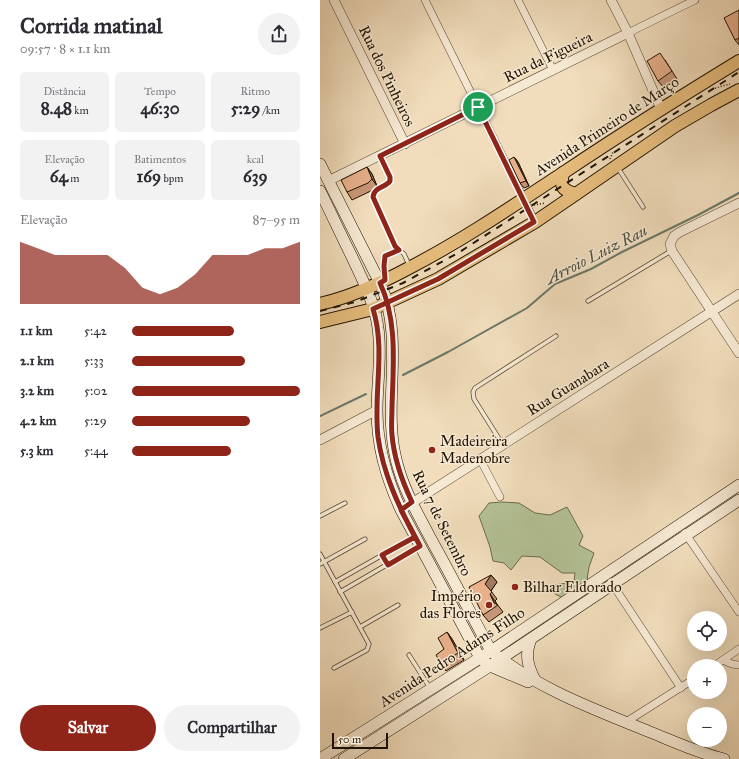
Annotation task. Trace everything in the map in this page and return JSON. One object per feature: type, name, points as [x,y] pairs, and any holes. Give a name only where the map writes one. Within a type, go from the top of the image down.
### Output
[{"type":"main road","name":"Avenida Primeiro de Março","points":[[320,304],[331,302],[383,282],[473,232],[661,109],[739,61]]},
{"type":"main road","points":[[320,322],[373,309],[438,279],[534,222],[675,126],[739,90]]},
{"type":"main road","name":"Rua 7 de Setembro","points":[[320,164],[383,282],[393,343],[392,435],[397,464],[412,502],[491,651],[544,686]]},
{"type":"main road","points":[[563,173],[561,181],[564,188],[567,191],[576,194]]},
{"type":"main road","name":"Rua 7 de Setembro","points":[[320,191],[366,288],[377,323],[379,373],[377,410],[378,436],[384,467],[401,510],[480,658],[490,666],[525,681],[544,686]]},
{"type":"main road","name":"Avenida Pedro Adams Filho","points":[[320,759],[491,651],[679,524],[739,486]]},
{"type":"main road","name":"Avenida Pedro Adams Filho","points":[[344,759],[501,659],[739,500]]},
{"type":"main road","points":[[531,639],[527,649],[526,658],[530,672],[535,680]]},
{"type":"main road","points":[[544,686],[707,757],[724,759]]},
{"type":"street","name":"Rua dos Pinheiros","points":[[334,0],[405,144]]},
{"type":"street","points":[[425,0],[534,222]]},
{"type":"street","points":[[518,0],[553,70]]},
{"type":"street","points":[[611,0],[628,33],[661,109]]},
{"type":"street","name":"Rua da Figueira","points":[[328,181],[695,0]]},
{"type":"street","points":[[739,203],[680,232],[674,236],[672,246],[739,353]]},
{"type":"street","name":"Rua Guanabara","points":[[401,510],[739,294]]},
{"type":"street","points":[[320,440],[377,410]]},
{"type":"street","points":[[480,459],[500,496]]},
{"type":"street","points":[[679,524],[739,612]]},
{"type":"street","points":[[606,574],[681,688]]},
{"type":"street","points":[[724,659],[739,649]]},
{"type":"street","points":[[727,662],[739,665]]},
{"type":"street","points":[[626,722],[687,684]]},
{"type":"lane","points":[[380,156],[390,177],[390,181],[388,184],[376,189],[373,197],[395,246],[404,254],[410,267]]},
{"type":"lane","points":[[617,166],[644,207]]},
{"type":"lane","points":[[588,301],[672,246]]},
{"type":"lane","points":[[383,282],[385,256],[399,250]]},
{"type":"lane","points":[[503,445],[474,399],[473,392],[478,385],[556,336]]},
{"type":"lane","points":[[320,516],[345,503]]},
{"type":"lane","points":[[322,563],[364,538]]},
{"type":"lane","points":[[335,582],[382,555],[417,541]]},
{"type":"lane","points":[[340,592],[388,565],[417,541]]},
{"type":"lane","points":[[320,554],[322,563],[335,582],[369,644],[369,648],[334,668]]},
{"type":"lane","points":[[382,555],[388,565]]},
{"type":"lane","points":[[360,627],[398,605]]},
{"type":"lane","points":[[320,628],[352,612]]},
{"type":"lane","points":[[409,655],[430,689]]},
{"type":"green space","points":[[489,503],[519,503],[535,513],[550,515],[567,507],[583,536],[579,545],[594,553],[589,567],[587,580],[563,598],[555,594],[554,585],[574,582],[575,573],[562,573],[540,557],[522,556],[511,570],[504,563],[493,561],[490,547],[479,516]]},
{"type":"building","points":[[739,10],[739,38],[735,40],[724,18]]},
{"type":"building","points":[[660,53],[672,71],[658,81],[647,61]]},
{"type":"building","points":[[514,157],[526,181],[520,183],[509,160]]},
{"type":"building","points":[[367,167],[372,179],[368,183],[347,192],[341,180]]},
{"type":"building","name":"Império das Flores","points":[[491,575],[485,584],[492,592],[490,594],[494,603],[498,605],[483,615],[469,587]]},
{"type":"building","points":[[447,632],[458,653],[441,664],[436,655],[444,649],[438,638]]},
{"type":"waterway","name":"Arroio Luiz Rau","points":[[403,375],[527,308],[555,284],[591,269],[739,193]]},
{"type":"waterway","name":"Arroio Luiz Rau","points":[[320,416],[366,394]]},
{"type":"railway","points":[[320,311],[355,302],[403,283],[458,253],[739,72]]},
{"type":"place","name":"Madeireira Madenobre","points":[[432,450]]},
{"type":"place","name":"Bilhar Eldorado","points":[[515,587]]},
{"type":"place","name":"Império das Flores","points":[[489,605]]},
{"type":"route","points":[[478,107],[380,156],[390,177],[390,181],[388,184],[376,189],[373,197],[395,246],[399,250],[385,256],[385,280],[380,283],[387,302],[393,343],[392,435],[397,464],[412,502],[401,510],[420,546],[388,565],[382,555],[415,537],[401,510],[393,492],[384,467],[378,436],[377,410],[379,347],[378,328],[373,309],[387,302],[438,279],[534,222],[478,107]]}]
